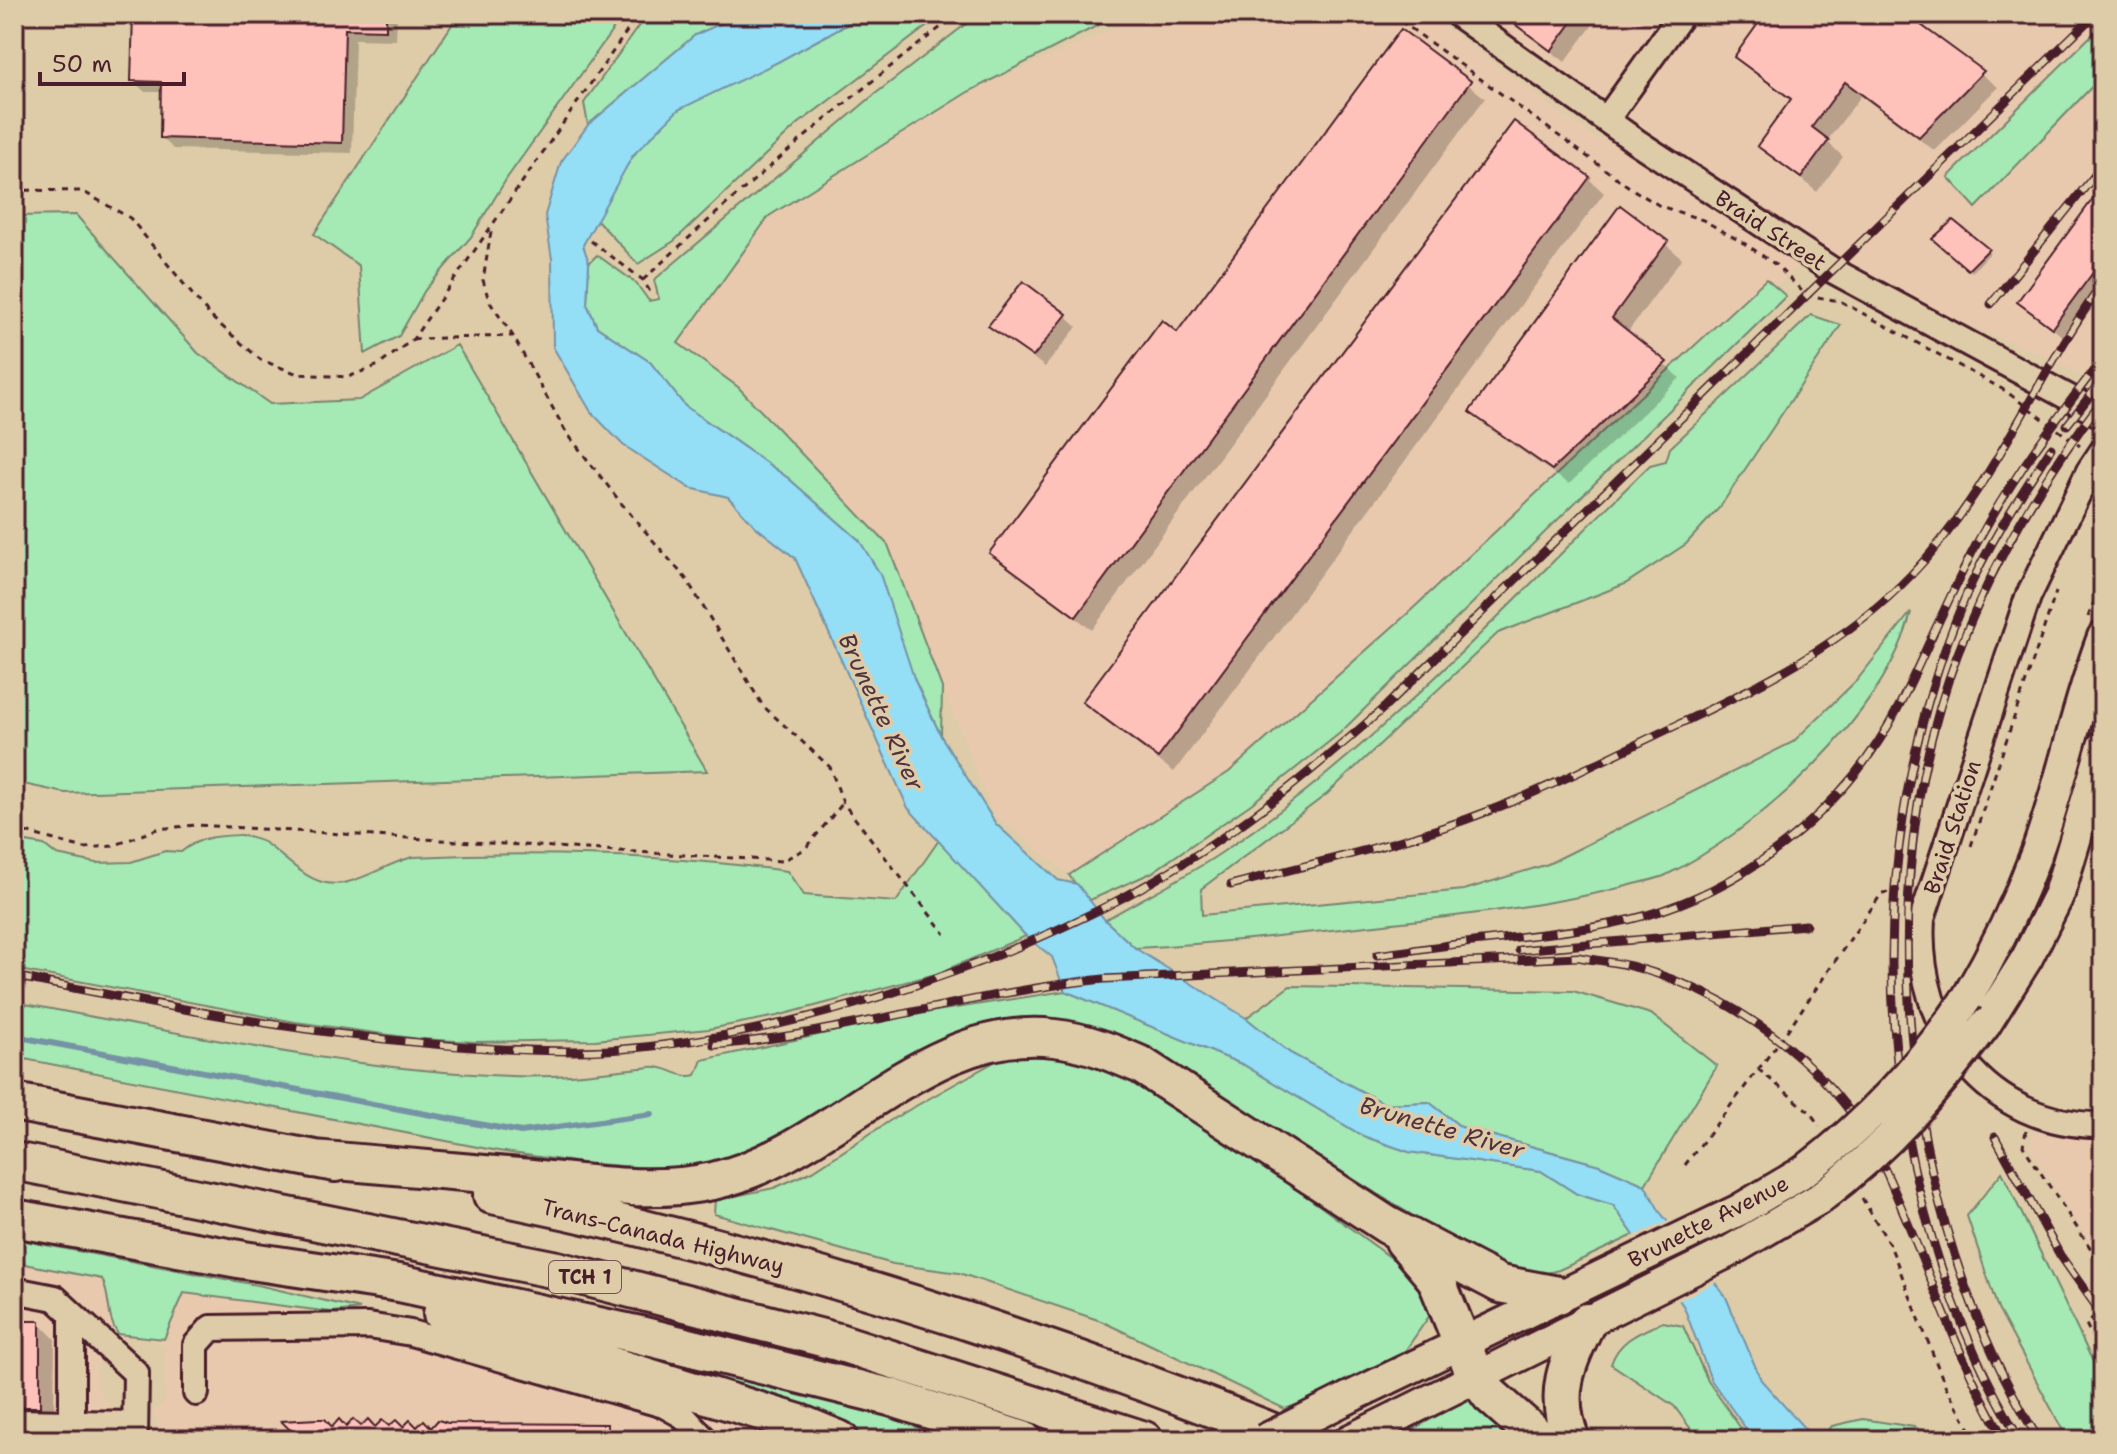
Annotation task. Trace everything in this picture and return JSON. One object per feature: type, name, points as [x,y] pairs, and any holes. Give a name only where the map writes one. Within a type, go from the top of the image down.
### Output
[{"type":"highway","points":[[313,1159],[604,1185],[661,1188],[712,1181],[755,1169],[795,1149],[937,1061],[974,1045],[1013,1038],[1054,1038],[1101,1048],[1141,1065],[1387,1225],[1500,1284],[1558,1295]]},
{"type":"highway","name":"Trans-Canada Highway","points":[[14,1102],[541,1205],[818,1277],[1065,1354],[1293,1440]]},
{"type":"highway","name":"TCH 1","points":[[14,1161],[459,1248],[723,1311],[916,1365],[1144,1440]]},
{"type":"highway","points":[[14,1218],[244,1260],[399,1283],[636,1334],[890,1397],[1023,1440]]},
{"type":"highway","points":[[1387,1225],[1436,1279],[1468,1359],[1490,1395],[1541,1440]]},
{"type":"highway","points":[[244,1260],[424,1308],[799,1423],[840,1440]]},
{"type":"highway","points":[[1571,1440],[1560,1404],[1562,1378],[1587,1322]]},
{"type":"main road","name":"Brunette Avenue","points":[[1350,1440],[1396,1417],[1468,1359],[1558,1295],[1739,1210],[1803,1172],[1869,1119],[1903,1084],[1967,998],[2009,920],[2037,851],[2067,743],[2103,637]]},
{"type":"main road","name":"Brunette Avenue","points":[[1264,1440],[1348,1398],[1587,1322],[1758,1236],[1819,1199],[1868,1162],[1902,1129],[1985,1025],[2027,958],[2059,894],[2103,748]]},
{"type":"street","name":"Braid Street","points":[[1457,14],[1606,120],[1832,270],[2103,416]]},
{"type":"street","points":[[1606,120],[1682,14]]},
{"type":"street","name":"Braid Station","points":[[2094,451],[2089,471],[2028,597],[1933,885],[1921,935],[1927,983],[1947,1039],[1963,1064],[2001,1097],[2032,1114],[2064,1122],[2103,1125]]},
{"type":"street","points":[[14,1290],[55,1298],[136,1373],[135,1432],[72,1422],[14,1422]]},
{"type":"street","points":[[72,1317],[72,1422]]},
{"type":"street","points":[[196,1393],[196,1345],[211,1328],[368,1326],[411,1333],[664,1405],[682,1415],[705,1440]]},
{"type":"path","points":[[14,190],[82,191],[130,218],[210,316],[261,360],[298,374],[348,377],[379,365],[413,339],[457,271],[492,229],[539,154],[639,14]]},
{"type":"path","points":[[643,280],[778,158],[958,14]]},
{"type":"path","points":[[1391,14],[1632,189],[1660,206],[1703,220],[1747,245],[1776,265],[1806,295],[1840,301],[2004,390],[2094,451]]},
{"type":"path","points":[[492,229],[483,280],[489,301],[513,336],[566,432],[687,580],[763,706],[830,767],[843,803],[945,934]]},
{"type":"path","points":[[591,241],[643,280],[652,295]]},
{"type":"path","points":[[413,339],[513,336]]},
{"type":"path","points":[[1967,857],[2058,586]]},
{"type":"path","points":[[14,829],[84,848],[113,846],[157,829],[196,825],[782,861],[805,849],[843,803]]},
{"type":"path","points":[[1685,1165],[1758,1069],[1882,893],[1933,885]]},
{"type":"path","points":[[1758,1069],[1811,1113],[1819,1127]]},
{"type":"path","points":[[2027,1128],[2023,1146],[2103,1267]]},
{"type":"path","points":[[1859,1192],[1890,1245],[1945,1385],[1976,1440]]},
{"type":"path","points":[[2103,1308],[2086,1324],[2103,1360]]},
{"type":"shaded area","points":[[1148,14],[1427,14],[1596,139],[1646,136],[1478,14],[2103,14],[2103,385],[2045,356],[1931,310],[1817,247],[1727,334],[1229,772],[1069,875],[993,814],[888,545],[678,343],[769,216],[968,92]]},
{"type":"shaded area","points":[[2033,1132],[2103,1135],[2103,1263],[2030,1148]]},
{"type":"shaded area","points":[[14,1262],[183,1293],[331,1312],[360,1309],[798,1440],[157,1440],[157,1422],[152,1410],[165,1404],[165,1347],[149,1337],[133,1334],[109,1344],[95,1371],[97,1388],[119,1420],[120,1440],[14,1440]]},
{"type":"green space","points":[[459,14],[624,14],[507,178],[471,237],[425,290],[399,336],[365,354],[359,266],[314,234]]},
{"type":"green space","points":[[647,14],[742,14],[695,35],[588,125],[584,103]]},
{"type":"green space","points":[[865,14],[943,14],[798,124],[674,241],[638,264],[596,219],[632,158],[666,119],[702,96]]},
{"type":"green space","points":[[979,14],[1120,14],[968,92],[769,216],[678,343],[738,387],[888,545],[942,688],[941,736],[915,681],[859,540],[788,478],[685,406],[650,362],[597,327],[587,304],[589,263],[597,255],[636,283],[649,301],[659,299],[654,280],[875,94]]},
{"type":"green space","points":[[2103,24],[2103,75],[1976,208],[1948,177]]},
{"type":"green space","points":[[76,215],[198,353],[270,404],[359,400],[457,345],[707,771],[65,793],[14,782],[14,216]]},
{"type":"green space","points":[[1766,279],[1786,296],[1340,733],[1251,804],[1151,873],[1088,901],[1069,875],[1229,772],[1407,614]]},
{"type":"green space","points":[[1811,315],[1841,325],[1720,507],[1686,544],[1625,584],[1498,633],[1327,794],[1201,889],[1202,915],[1464,890],[1548,864],[1793,742],[1857,680],[1911,612],[1897,651],[1875,690],[1847,729],[1777,800],[1738,831],[1664,876],[1561,900],[1335,930],[1135,948],[1105,920],[1221,853],[1280,811],[1391,719],[1650,465],[1666,461],[1670,448]]},
{"type":"green space","points":[[241,835],[260,840],[303,873],[324,883],[348,882],[413,857],[600,855],[787,871],[804,895],[896,902],[939,840],[1026,936],[936,974],[777,1016],[709,1029],[595,1040],[474,1042],[419,1039],[295,1022],[14,969],[14,840],[44,845],[57,855],[96,863],[131,862],[165,851],[181,852],[209,838]]},
{"type":"green space","points":[[1290,986],[1573,991],[1651,1014],[1717,1066],[1645,1185],[1599,1165],[1461,1127],[1429,1102],[1385,1104],[1290,1053],[1246,1018]]},
{"type":"green space","points":[[1065,991],[1244,1065],[1363,1136],[1409,1152],[1541,1171],[1577,1194],[1613,1205],[1634,1235],[1559,1270],[1534,1276],[1490,1263],[1250,1116],[1095,1031],[897,1070],[724,1167],[676,1170],[582,1163],[498,1151],[14,1057],[14,1002],[261,1048],[386,1066],[528,1076],[656,1067],[691,1076],[696,1075],[702,1060],[910,1015]]},
{"type":"green space","points":[[1051,1051],[1117,1069],[1193,1113],[1413,1274],[1434,1309],[1403,1354],[1334,1391],[1285,1409],[1101,1321],[959,1273],[893,1264],[714,1214],[715,1200],[774,1188],[813,1171],[891,1120],[1012,1052]]},
{"type":"green space","points":[[2002,1172],[2093,1362],[2103,1374],[2103,1440],[2068,1440],[1998,1309],[1967,1216]]},
{"type":"green space","points":[[14,1239],[262,1286],[360,1309],[331,1312],[184,1293],[164,1339],[118,1334],[102,1279],[14,1262]]},
{"type":"green space","points":[[1663,1322],[1683,1326],[1708,1381],[1749,1440],[1699,1440],[1674,1406],[1611,1364],[1625,1342]]},
{"type":"green space","points":[[632,1351],[844,1403],[970,1440],[864,1440],[630,1353]]},
{"type":"green space","points":[[1471,1397],[1514,1440],[1393,1440]]},
{"type":"green space","points":[[1863,1419],[1914,1427],[1945,1440],[1818,1440],[1832,1426]]},
{"type":"water","name":"Brunette River","points":[[742,14],[865,14],[778,62],[678,110],[633,155],[583,245],[589,263],[587,304],[597,327],[650,362],[685,406],[788,478],[859,540],[880,574],[915,681],[941,736],[996,824],[1058,880],[1077,884],[1105,920],[1135,948],[1246,1018],[1290,1053],[1385,1104],[1429,1102],[1461,1127],[1599,1165],[1645,1185],[1660,1212],[1726,1297],[1761,1380],[1815,1440],[1754,1440],[1711,1380],[1684,1307],[1613,1205],[1577,1194],[1541,1171],[1409,1152],[1363,1136],[1244,1065],[1065,991],[1052,957],[1026,936],[908,808],[795,558],[756,527],[728,497],[690,488],[623,445],[591,412],[553,347],[552,259],[545,215],[561,162],[588,125],[695,35]]},
{"type":"pier","points":[[1671,1220],[1718,1281],[1676,1302],[1631,1237]]},
{"type":"building","points":[[133,14],[386,14],[386,30],[345,29],[342,143],[160,138],[161,82],[131,81]]},
{"type":"building","points":[[1501,14],[1578,14],[1551,51]]},
{"type":"building","points":[[1765,14],[1906,14],[1984,71],[1919,137],[1845,82],[1812,127],[1829,140],[1801,178],[1757,146],[1791,99],[1734,57]]},
{"type":"building","points":[[1401,29],[1471,81],[1076,617],[989,553],[1162,320],[1177,332]]},
{"type":"building","points":[[1514,121],[1590,177],[1158,758],[1082,702]]},
{"type":"building","points":[[2103,185],[2103,259],[2052,328],[2017,302]]},
{"type":"building","points":[[1620,205],[1668,241],[1612,318],[1667,362],[1552,470],[1469,412]]},
{"type":"building","points":[[1953,220],[1989,249],[1968,270],[1932,239]]},
{"type":"building","points":[[1023,281],[1067,314],[1033,357],[988,326]]},
{"type":"building","points":[[14,1321],[40,1321],[40,1407],[14,1407]]},
{"type":"building","points":[[325,1419],[332,1427],[339,1419],[346,1427],[353,1419],[361,1426],[368,1419],[375,1427],[382,1420],[389,1426],[396,1420],[403,1427],[410,1420],[417,1427],[424,1420],[431,1428],[438,1420],[448,1423],[607,1424],[608,1440],[300,1440],[281,1421]]},
{"type":"waterway","points":[[14,1036],[521,1132],[652,1114]]},
{"type":"railway","points":[[14,976],[289,1027],[428,1044],[568,1051],[640,1047],[717,1037],[798,1020],[879,997],[959,970],[1107,906],[1170,871],[1227,834],[1282,794],[1386,706],[2095,14]]},
{"type":"railway","points":[[1991,304],[2103,165]]},
{"type":"railway","points":[[1231,885],[1392,843],[1511,802],[1742,693],[1831,641],[1886,599],[1940,542],[1990,470],[2056,356],[2103,283]]},
{"type":"railway","points":[[1377,955],[1578,930],[1663,910],[1735,877],[1800,830],[1830,803],[1879,740],[1899,706],[1977,543],[2005,495],[2103,358]]},
{"type":"railway","points":[[2067,425],[2103,379]]},
{"type":"railway","points":[[2039,1440],[2013,1395],[1971,1302],[1954,1254],[1928,1155],[1913,1053],[1907,960],[1910,872],[1921,788],[1940,706],[1968,628],[2004,551],[2049,475],[2103,399]]},
{"type":"railway","points":[[2020,1440],[1970,1343],[1933,1241],[1907,1135],[1894,1027],[1893,918],[1904,810],[1928,703],[1973,580],[2004,522],[2051,448]]},
{"type":"railway","points":[[1519,950],[1806,925]]},
{"type":"railway","points":[[714,1045],[812,1032],[1006,993],[1104,979],[1578,957],[1638,968],[1714,998],[1751,1020],[1785,1044],[1844,1104],[1868,1138],[1887,1174],[1956,1342],[2005,1440]]},
{"type":"railway","points":[[1995,1137],[2060,1255],[2103,1316]]}]
